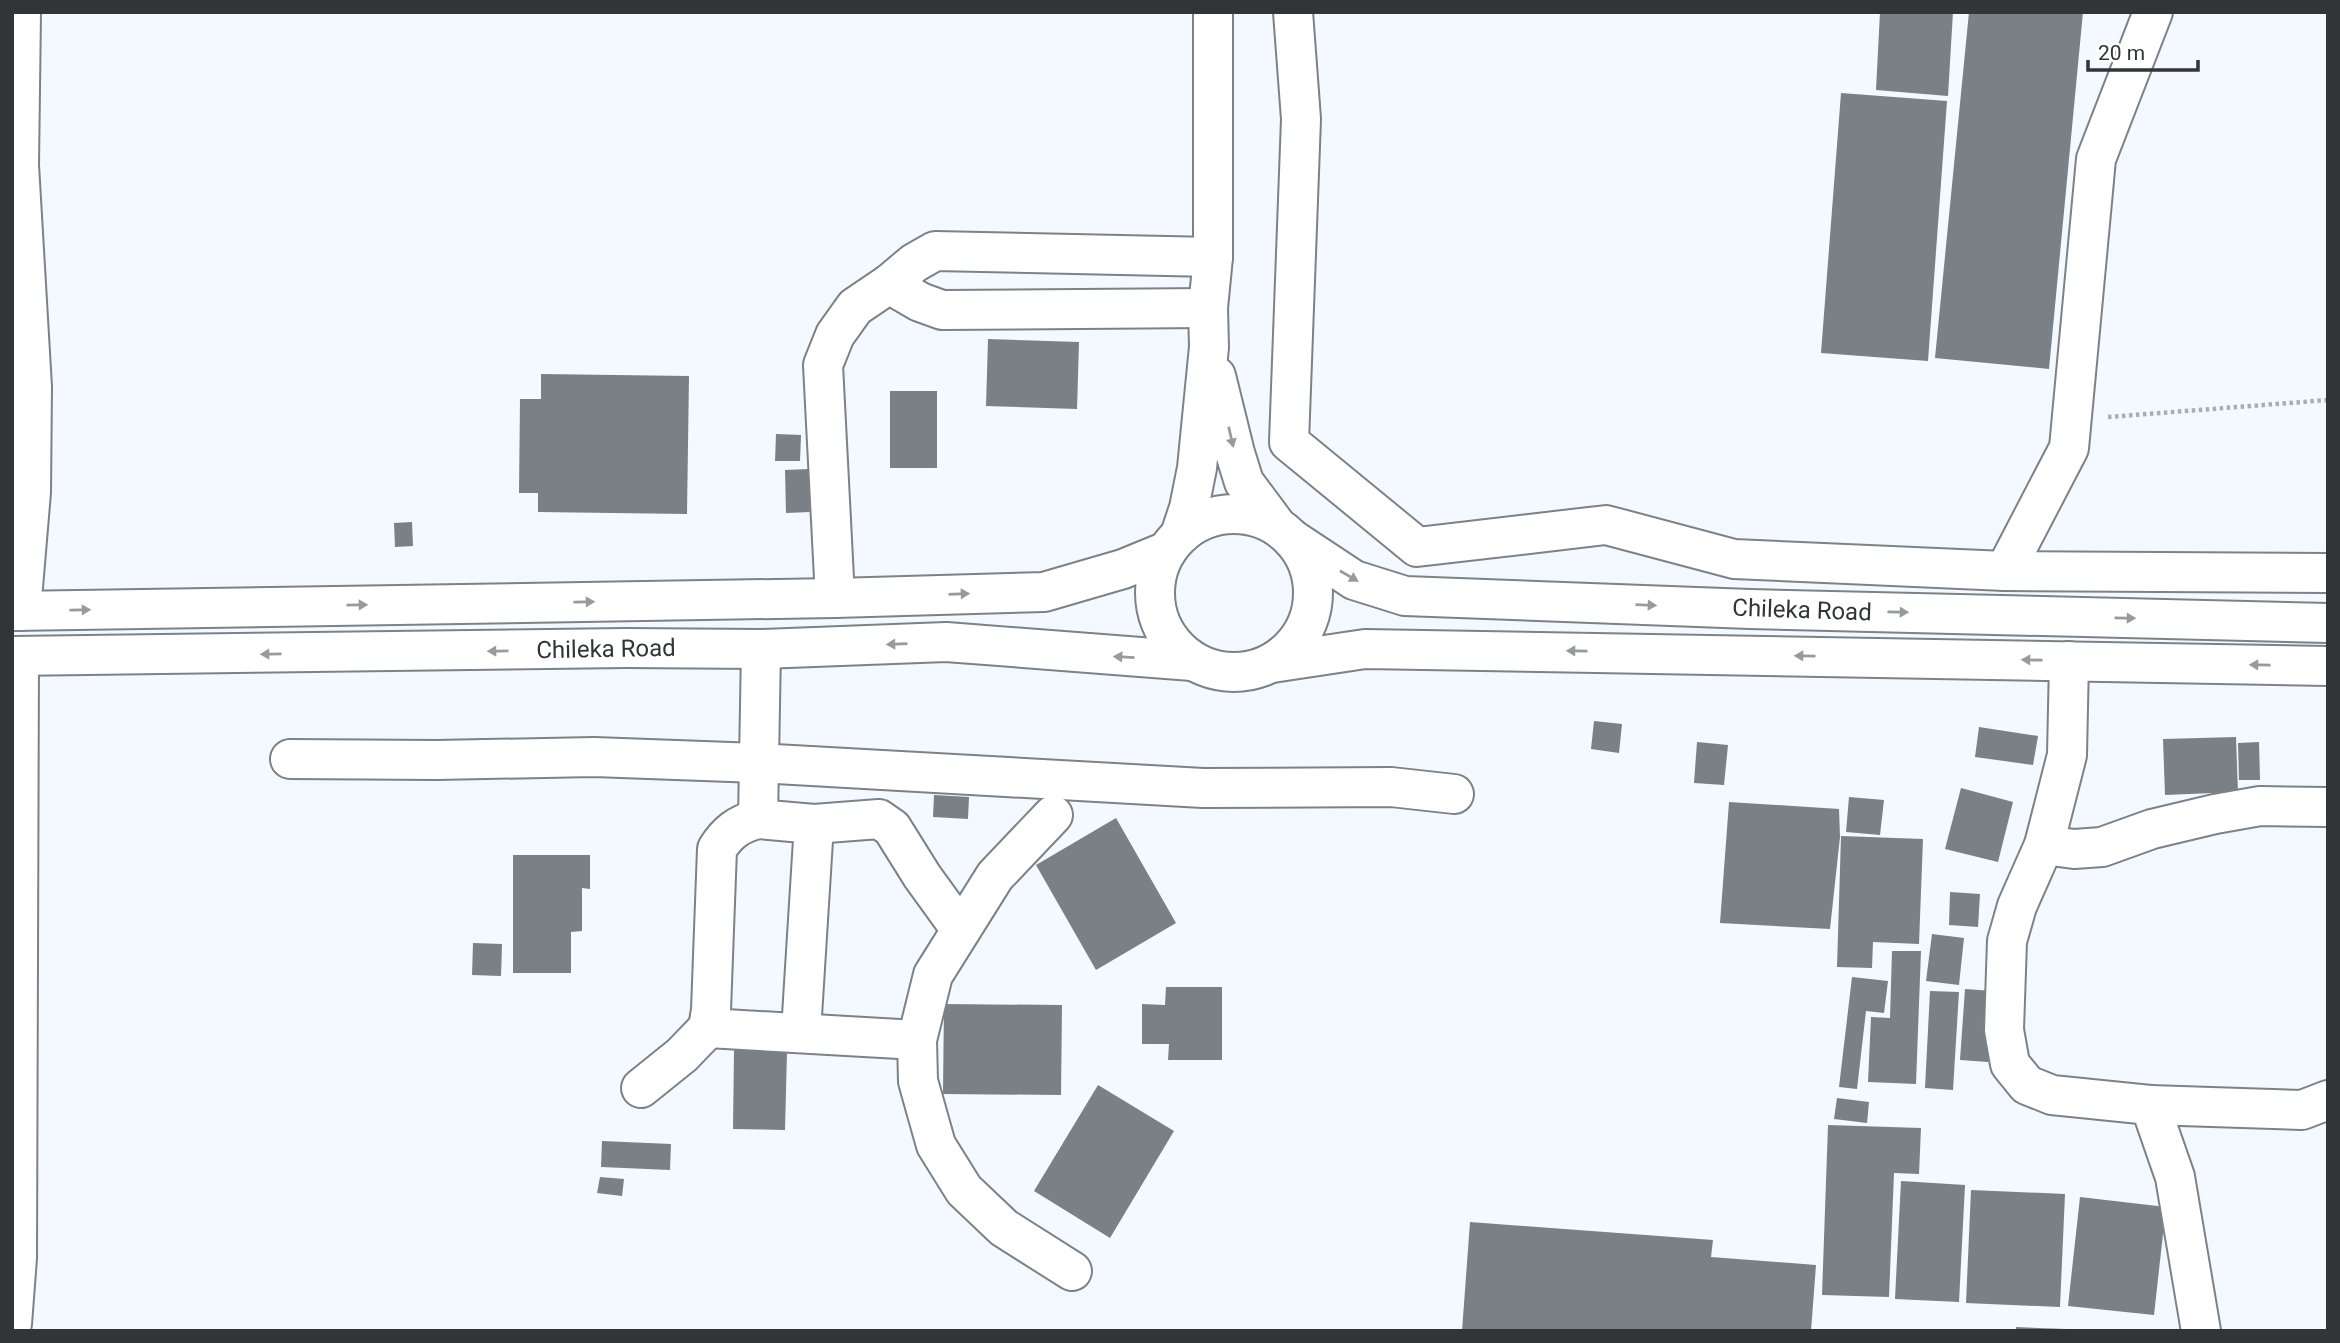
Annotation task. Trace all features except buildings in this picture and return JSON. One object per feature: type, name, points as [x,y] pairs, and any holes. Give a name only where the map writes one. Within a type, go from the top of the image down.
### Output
[{"type":"main road","points":[[17,611],[31,492],[32,387],[19,165],[21,12]]},
{"type":"main road","points":[[1173,543],[1189,508],[1197,468],[1209,347],[1208,308],[1213,257],[1213,12]]},
{"type":"main road","points":[[1293,12],[1301,120],[1289,442],[1417,547],[1606,525],[1734,559],[2005,571],[2328,573]]},
{"type":"main road","points":[[2005,571],[2069,448],[2096,159],[2153,12]]},
{"type":"main road","points":[[835,598],[823,365],[835,335],[855,307],[914,263],[935,251],[1213,257]]},
{"type":"main road","points":[[889,284],[920,302],[942,310],[1208,308]]},
{"type":"main road","points":[[1209,347],[1234,453],[1244,482],[1284,532]]},
{"type":"main road","name":"Chileka Road","points":[[17,611],[835,598],[1044,592],[1123,569],[1173,543],[1197,523],[1236,513],[1257,517],[1284,532],[1354,580],[1405,596],[1750,609],[2328,623]]},
{"type":"main road","name":"Chileka Road","points":[[1173,543],[1158,570],[1155,590],[1157,611],[1164,631],[1192,661],[1211,669],[1232,672],[1252,670],[1272,663],[1301,635],[1310,616],[1313,595],[1311,574],[1304,555],[1284,532]]},
{"type":"main road","name":"Chileka Road","points":[[16,656],[626,648],[761,649],[946,642],[1192,661]]},
{"type":"main road","points":[[758,820],[761,649]]},
{"type":"main road","points":[[1272,663],[1364,649],[2328,666]]},
{"type":"main road","points":[[12,1324],[17,1258],[16,656]]},
{"type":"main road","points":[[2069,661],[2067,755],[2044,845],[2017,905],[2007,942],[2004,1030],[2010,1064],[2027,1085],[2052,1095],[2150,1105],[2302,1110],[2328,1100]]},
{"type":"main road","points":[[290,758],[436,760],[594,757],[758,763],[1203,788],[1391,787],[1454,794]]},
{"type":"main road","points":[[2044,845],[2074,849],[2102,847],[2152,829],[2260,806],[2328,807]]},
{"type":"main road","points":[[1053,814],[995,876],[933,975],[917,1040],[918,1081],[936,1144],[964,1190],[1004,1228],[1072,1271]]},
{"type":"main road","points":[[641,1088],[682,1055],[708,1028],[717,849],[726,835],[744,823],[758,820],[814,824],[878,819],[892,828],[961,930]]},
{"type":"main road","points":[[801,1032],[814,824]]},
{"type":"main road","points":[[708,1028],[917,1040]]},
{"type":"main road","points":[[2150,1105],[2175,1177],[2201,1331]]},
{"type":"path","points":[[2072,420],[2328,400]]}]
